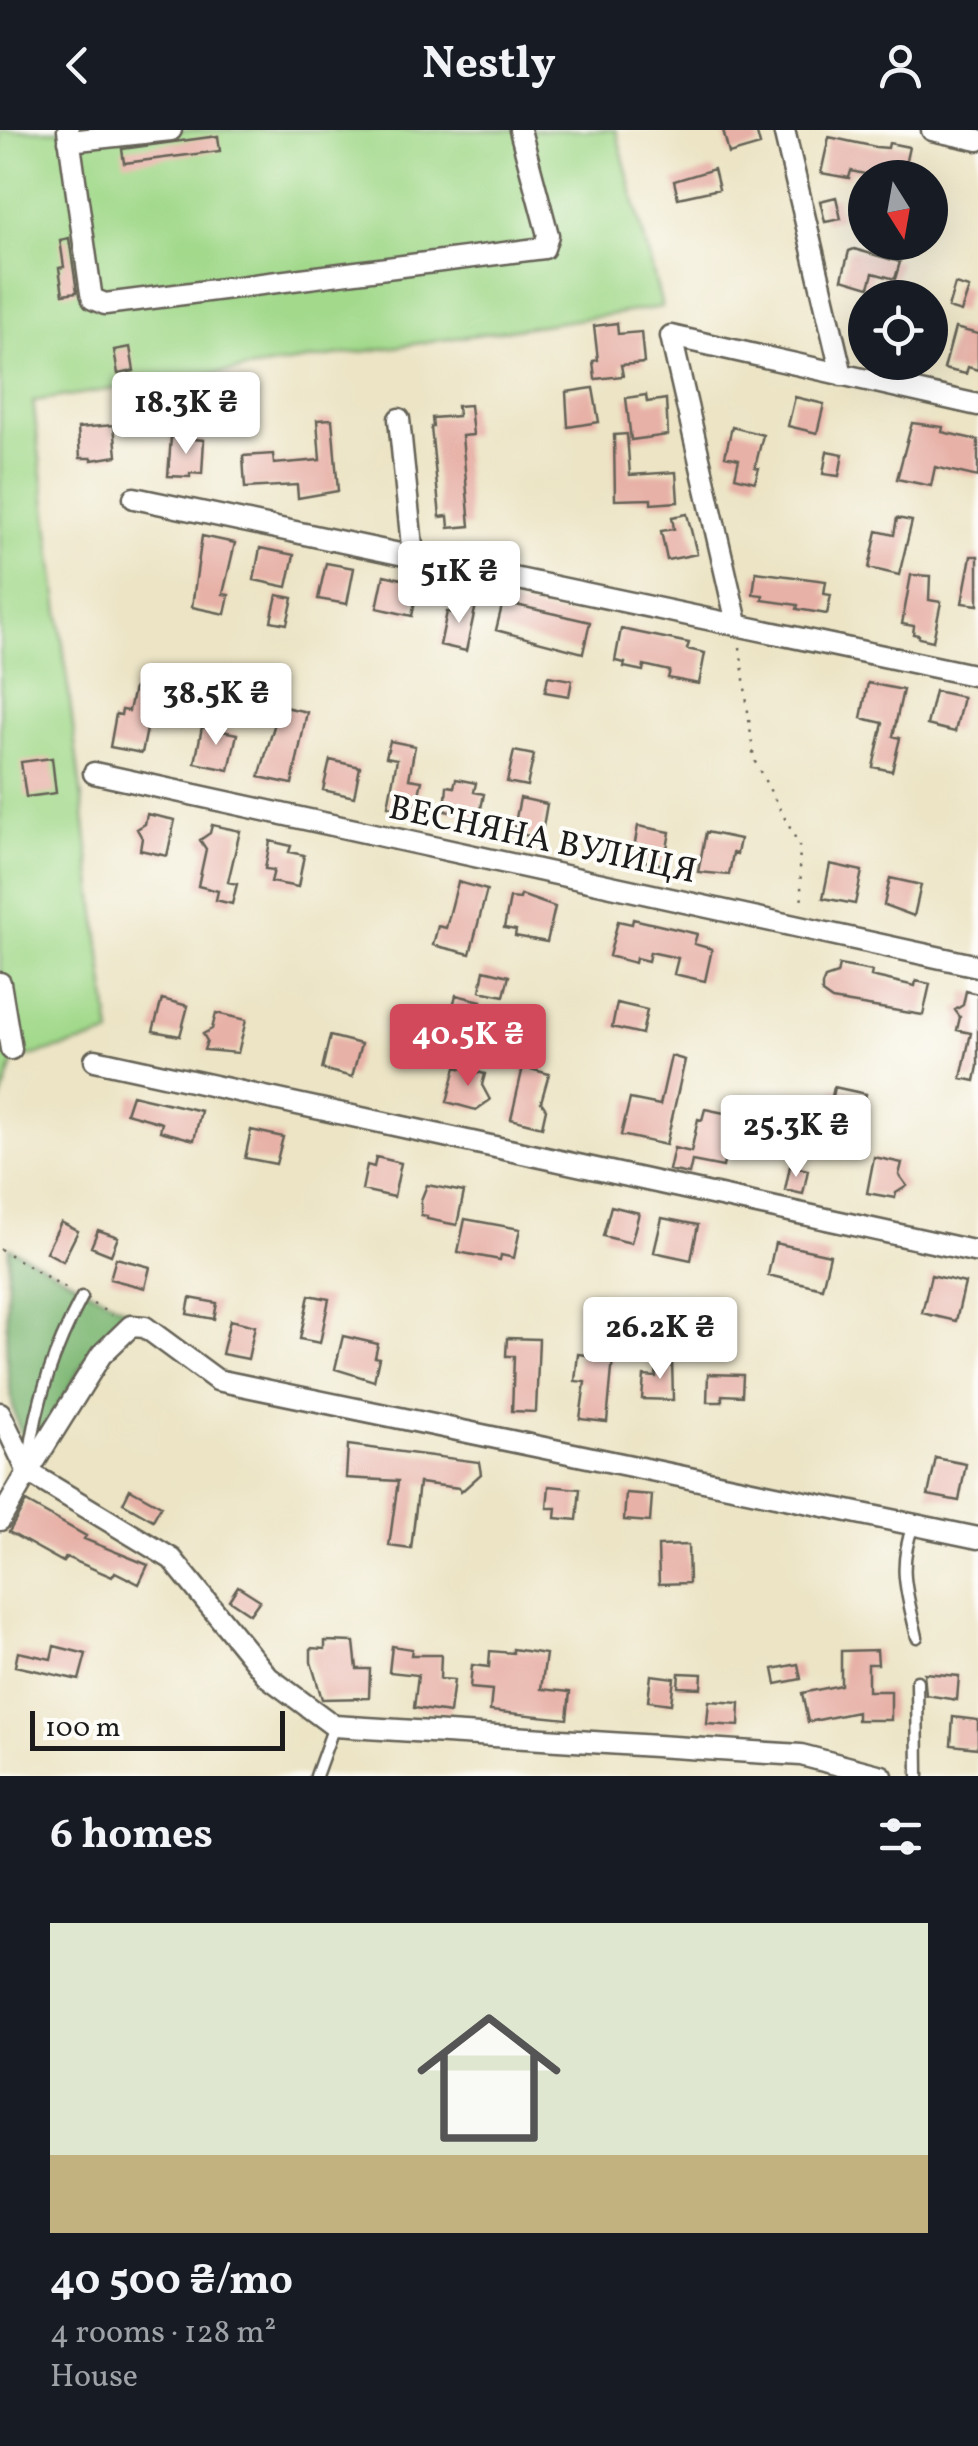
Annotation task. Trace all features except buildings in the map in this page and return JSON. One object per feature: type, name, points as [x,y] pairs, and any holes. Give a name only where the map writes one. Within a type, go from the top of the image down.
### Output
[{"type":"street","points":[[171,130],[68,136],[91,293],[105,304],[544,248],[548,235],[520,130]]},
{"type":"street","points":[[784,130],[842,375]]},
{"type":"street","points":[[932,130],[978,140]]},
{"type":"street","points":[[738,623],[672,336],[978,405]]},
{"type":"street","points":[[398,419],[413,556]]},
{"type":"street","points":[[134,498],[978,676]]},
{"type":"street","name":"ВЕСНЯНА ВУЛИЦЯ","points":[[94,773],[978,966]]},
{"type":"street","points":[[0,983],[11,1050]]},
{"type":"street","points":[[95,1060],[978,1252]]},
{"type":"street","points":[[0,1520],[16,1480],[101,1355],[131,1326],[145,1327],[216,1380],[978,1538]]},
{"type":"street","points":[[0,1413],[16,1480],[172,1560],[268,1677],[334,1726],[802,1755],[882,1776]]},
{"type":"lane","points":[[16,1480],[44,1381],[60,1338],[82,1298]]},
{"type":"lane","points":[[913,1525],[903,1553],[903,1576],[916,1637]]},
{"type":"lane","points":[[917,1681],[918,1776]]},
{"type":"lane","points":[[316,1776],[334,1726]]},
{"type":"path","points":[[738,623],[754,760],[799,846],[803,928]]},
{"type":"path","points":[[0,1249],[131,1326]]},
{"type":"green space","points":[[0,130],[616,130],[662,307],[33,401],[111,1035],[14,1060],[0,1104]]},
{"type":"green space","points":[[9,1247],[134,1314],[107,1332],[34,1447],[26,1448],[8,1376]]}]
